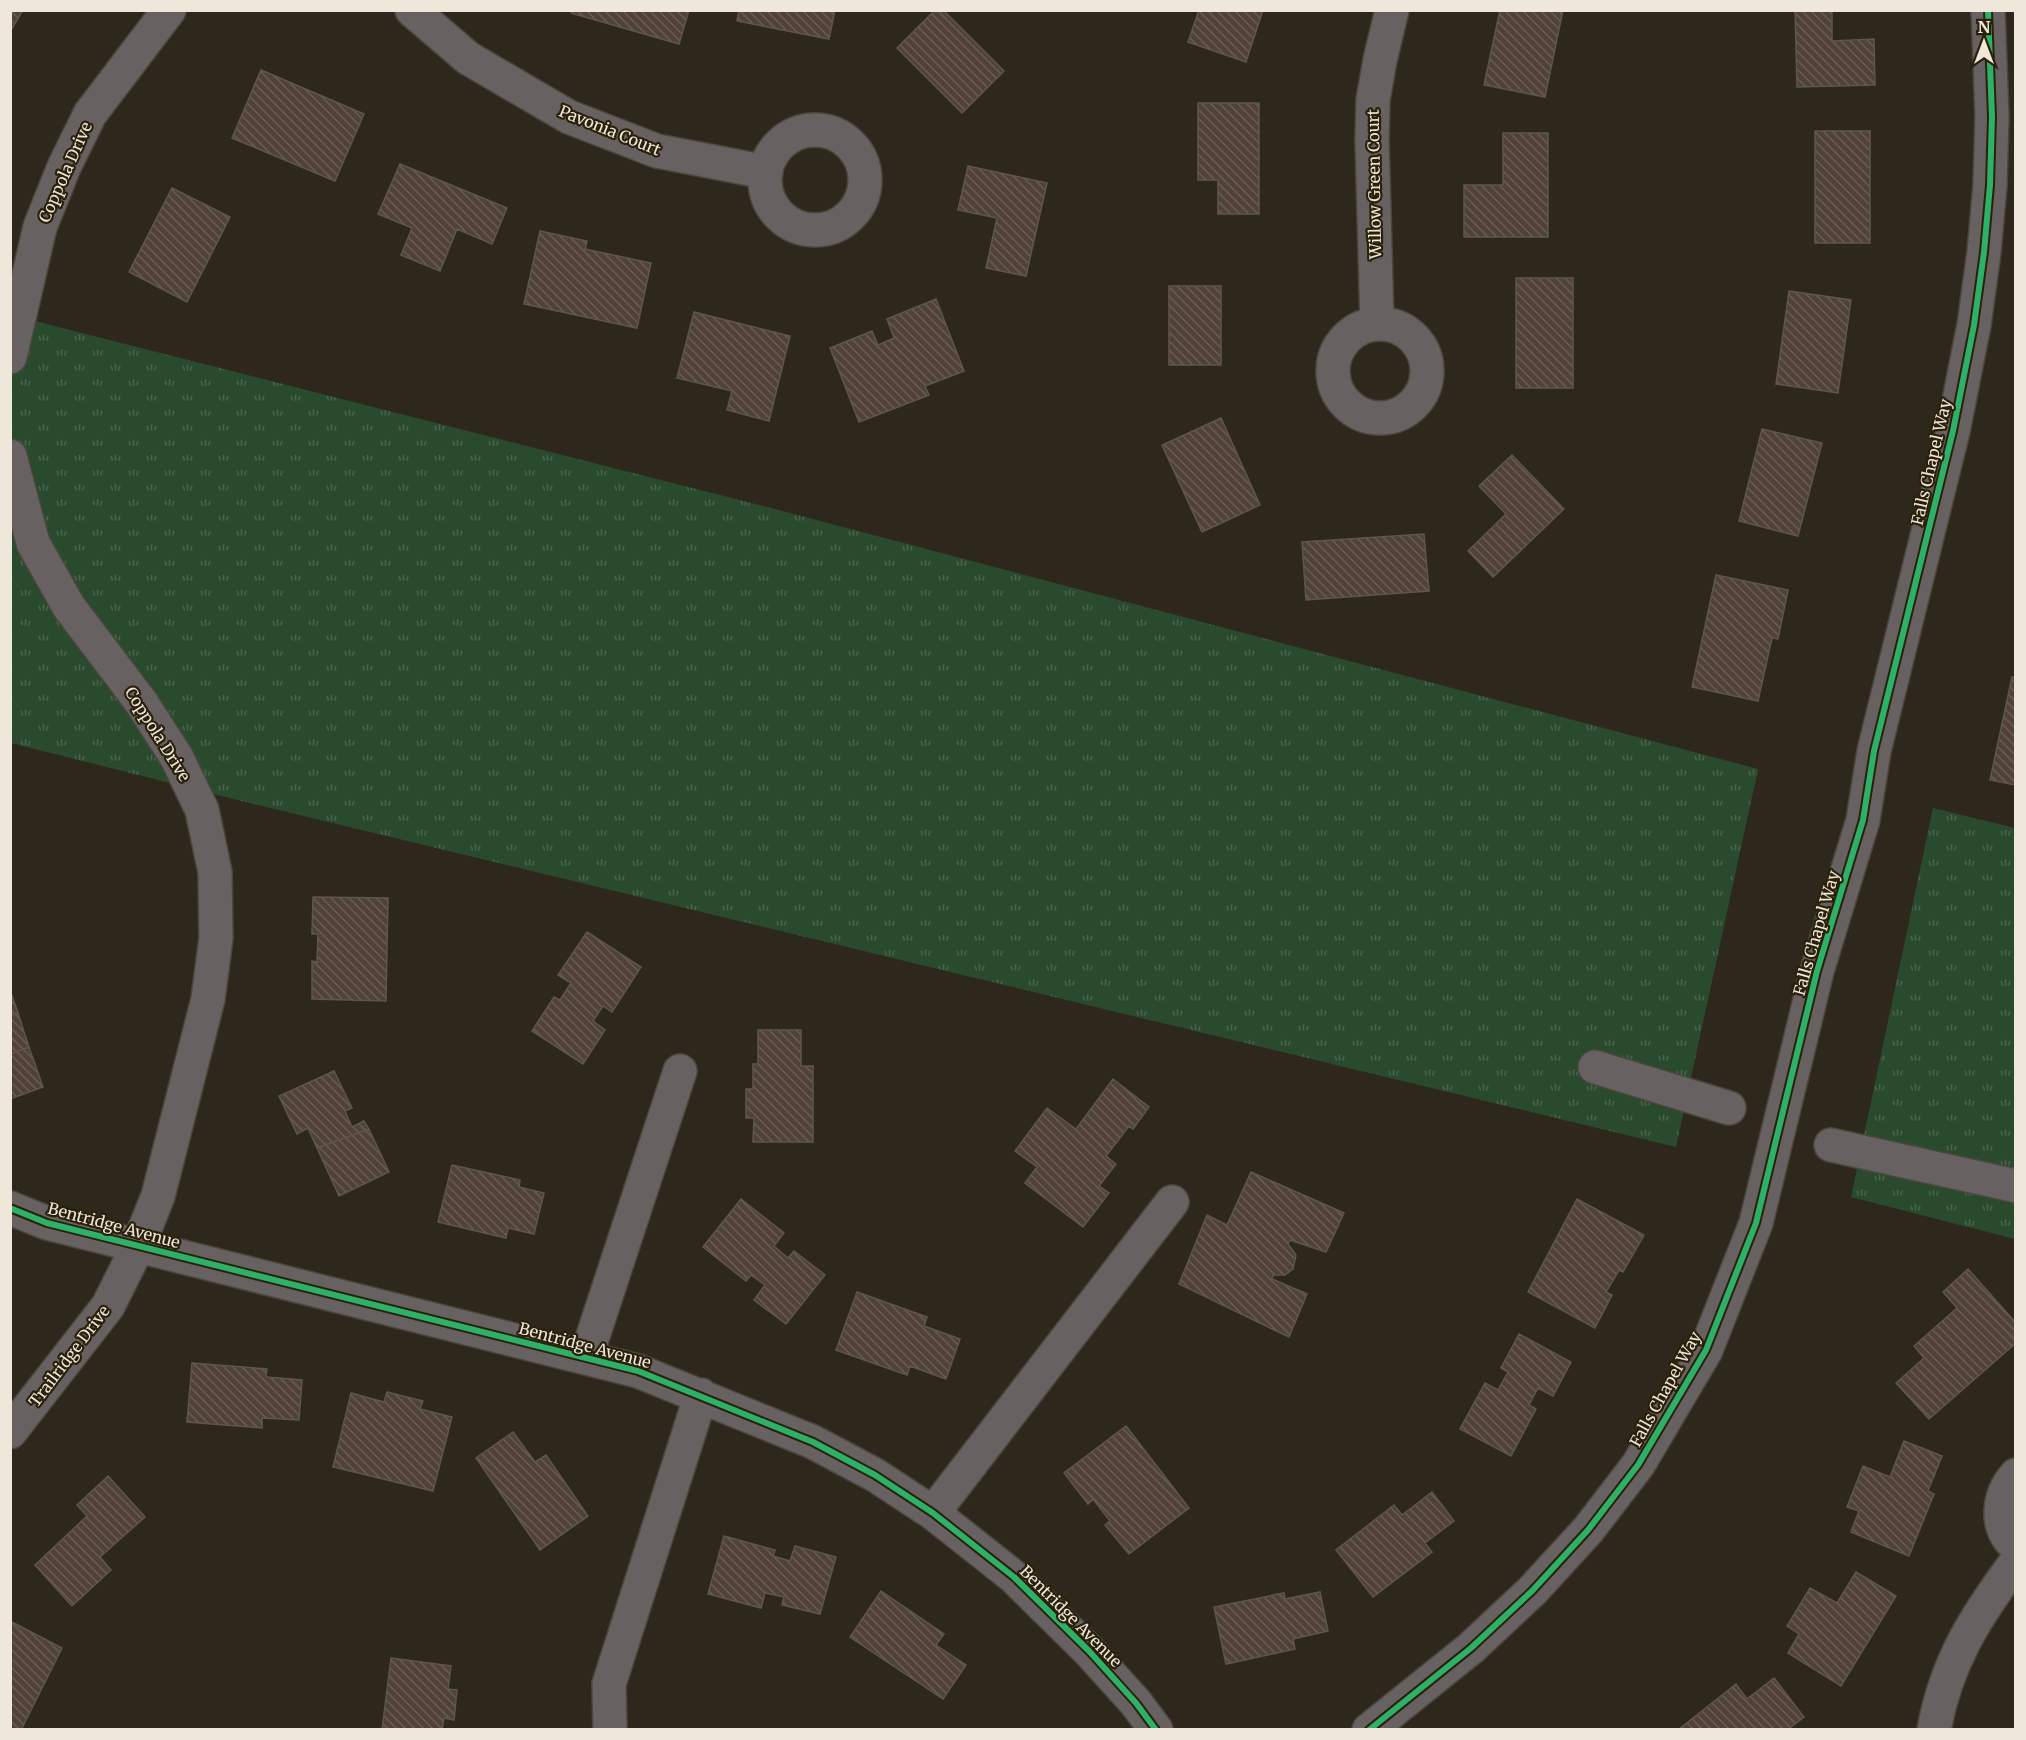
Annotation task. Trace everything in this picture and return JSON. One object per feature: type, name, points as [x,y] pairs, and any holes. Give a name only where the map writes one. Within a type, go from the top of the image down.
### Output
[{"type":"street","name":"Coppola Drive","points":[[10,357],[40,227],[64,167],[90,114],[169,10]]},
{"type":"street","name":"Pavonia Court","points":[[412,10],[468,58],[569,117],[657,151],[766,172]]},
{"type":"street","name":"Willow Green Court","points":[[1377,323],[1372,100],[1392,10]]},
{"type":"street","name":"Falls Chapel Way","points":[[1369,1730],[1471,1648],[1532,1591],[1588,1530],[1638,1466],[1706,1350],[1756,1223],[1817,970],[1863,820],[1874,751],[1953,431],[1974,325],[1990,185],[1992,117],[1988,10]]},
{"type":"street","name":"Coppola Drive","points":[[10,456],[33,543],[69,608],[141,702],[177,758],[202,810],[215,872],[216,938],[208,999],[158,1196],[138,1246]]},
{"type":"street","points":[[1595,1067],[1729,1108]]},
{"type":"street","points":[[586,1357],[680,1071]]},
{"type":"street","points":[[1831,1145],[2016,1186]]},
{"type":"street","points":[[933,1513],[1172,1202]]},
{"type":"street","name":"Bentridge Avenue","points":[[10,1208],[47,1223],[638,1371],[813,1442],[875,1475],[933,1513],[1014,1577],[1089,1651],[1156,1730]]},
{"type":"street","name":"Trailridge Drive","points":[[10,1432],[108,1306],[138,1246]]},
{"type":"street","points":[[610,1730],[609,1684],[701,1395]]},
{"type":"street","points":[[2016,1475],[2007,1484],[2001,1498],[2000,1513],[2003,1528],[2016,1546]]},
{"type":"street","points":[[1934,1730],[1946,1680],[1957,1654],[1983,1607],[2016,1562]]},
{"type":"green space","points":[[11,315],[771,508],[1758,769],[1676,1147],[250,803],[11,743]]},
{"type":"green space","points":[[1933,808],[2015,828],[2015,1239],[1851,1197]]},
{"type":"building","points":[[10,10],[23,10],[10,32]]},
{"type":"building","points":[[572,10],[689,10],[679,44],[571,13]]},
{"type":"building","points":[[739,10],[835,10],[829,39],[737,21]]},
{"type":"building","points":[[935,10],[943,10],[1004,71],[962,113],[897,48]]},
{"type":"building","points":[[1199,10],[1263,10],[1246,62],[1188,42]]},
{"type":"building","points":[[1500,10],[1563,10],[1545,97],[1484,85]]},
{"type":"building","points":[[1795,10],[1832,10],[1832,41],[1874,39],[1875,85],[1797,87]]},
{"type":"building","points":[[261,70],[364,114],[335,181],[232,138]]},
{"type":"building","points":[[1198,103],[1259,103],[1259,214],[1218,214],[1218,180],[1198,180]]},
{"type":"building","points":[[1815,131],[1870,131],[1870,243],[1815,243]]},
{"type":"building","points":[[1503,133],[1548,133],[1548,237],[1464,237],[1464,185],[1503,185]]},
{"type":"building","points":[[400,164],[507,208],[492,244],[457,229],[440,271],[401,255],[412,228],[378,214]]},
{"type":"building","points":[[968,166],[1047,183],[1026,276],[986,268],[997,218],[958,210]]},
{"type":"building","points":[[172,188],[230,217],[187,302],[129,272]]},
{"type":"building","points":[[540,231],[587,241],[585,249],[651,263],[637,328],[524,304]]},
{"type":"building","points":[[1516,278],[1573,278],[1573,388],[1516,388]]},
{"type":"building","points":[[1169,286],[1221,286],[1221,365],[1169,365]]},
{"type":"building","points":[[1789,291],[1851,300],[1838,393],[1776,384]]},
{"type":"building","points":[[936,299],[964,371],[925,386],[929,395],[859,422],[830,348],[872,331],[878,345],[894,338],[887,319]]},
{"type":"building","points":[[694,312],[790,336],[769,421],[727,410],[732,391],[677,378]]},
{"type":"building","points":[[1221,418],[1260,505],[1202,532],[1162,445]]},
{"type":"building","points":[[1762,429],[1822,443],[1798,536],[1739,521]]},
{"type":"building","points":[[1512,455],[1564,509],[1493,577],[1468,551],[1506,514],[1479,486]]},
{"type":"building","points":[[1424,534],[1429,591],[1306,600],[1302,542]]},
{"type":"building","points":[[1716,575],[1788,590],[1778,639],[1772,638],[1758,701],[1692,687]]},
{"type":"building","points":[[2012,677],[2016,678],[2016,785],[1990,780]]},
{"type":"building","points":[[313,897],[388,898],[386,1001],[312,999],[312,961],[317,962],[318,934],[312,934]]},
{"type":"building","points":[[587,932],[641,967],[612,1012],[603,1006],[593,1021],[605,1030],[583,1064],[532,1031],[554,997],[560,1000],[571,983],[558,975]]},
{"type":"building","points":[[10,990],[18,1013],[10,1016]]},
{"type":"building","points":[[18,1013],[29,1047],[10,1054],[10,1016]]},
{"type":"building","points":[[758,1030],[801,1030],[801,1066],[813,1066],[813,1142],[753,1142],[754,1118],[746,1118],[746,1089],[753,1089],[753,1064],[758,1064]]},
{"type":"building","points":[[29,1047],[43,1087],[10,1099],[10,1054]]},
{"type":"building","points":[[334,1071],[352,1108],[345,1111],[352,1127],[364,1121],[369,1129],[317,1148],[308,1128],[297,1134],[279,1096]]},
{"type":"building","points":[[1113,1079],[1149,1107],[1133,1129],[1129,1126],[1106,1156],[1116,1164],[1099,1186],[1109,1193],[1083,1227],[1025,1183],[1037,1167],[1015,1151],[1047,1108],[1076,1129]]},
{"type":"building","points":[[369,1129],[389,1172],[339,1196],[317,1148]]},
{"type":"building","points":[[452,1165],[520,1180],[519,1187],[544,1193],[534,1234],[508,1228],[506,1238],[438,1222]]},
{"type":"building","points":[[1251,1172],[1344,1213],[1326,1252],[1290,1240],[1288,1244],[1296,1255],[1293,1269],[1285,1275],[1273,1275],[1272,1279],[1307,1294],[1289,1337],[1179,1284],[1207,1215],[1227,1225]]},
{"type":"building","points":[[741,1199],[784,1233],[774,1246],[788,1258],[794,1251],[825,1275],[786,1324],[754,1300],[765,1285],[751,1275],[746,1281],[703,1247]]},
{"type":"building","points":[[1577,1199],[1644,1235],[1623,1272],[1619,1270],[1606,1292],[1612,1295],[1595,1328],[1528,1292]]},
{"type":"building","points":[[1968,1269],[2016,1323],[2016,1343],[1929,1419],[1896,1383],[1924,1358],[1914,1346],[1957,1308],[1943,1292]]},
{"type":"building","points":[[857,1292],[927,1317],[924,1326],[960,1339],[946,1379],[910,1366],[907,1375],[836,1350]]},
{"type":"building","points":[[1519,1334],[1571,1362],[1553,1396],[1538,1388],[1529,1405],[1536,1409],[1511,1456],[1460,1429],[1485,1383],[1498,1390],[1508,1372],[1501,1368]]},
{"type":"building","points":[[192,1363],[267,1369],[266,1377],[302,1380],[299,1420],[262,1418],[262,1428],[187,1422]]},
{"type":"building","points":[[387,1392],[423,1401],[420,1409],[452,1417],[433,1491],[333,1467],[351,1393],[384,1402]]},
{"type":"building","points":[[1126,1426],[1189,1508],[1129,1554],[1105,1525],[1110,1521],[1093,1499],[1088,1504],[1064,1473]]},
{"type":"building","points":[[513,1432],[535,1462],[546,1455],[588,1516],[540,1550],[476,1458]]},
{"type":"building","points":[[1904,1441],[1942,1456],[1928,1491],[1934,1494],[1909,1556],[1851,1532],[1859,1511],[1847,1507],[1863,1466],[1890,1477]]},
{"type":"building","points":[[108,1476],[145,1517],[100,1557],[111,1570],[72,1606],[35,1565],[87,1516],[77,1505]]},
{"type":"building","points":[[1432,1492],[1454,1521],[1425,1543],[1432,1552],[1373,1597],[1336,1550],[1394,1505],[1402,1515]]},
{"type":"building","points":[[724,1536],[775,1550],[773,1556],[790,1561],[795,1546],[836,1557],[820,1614],[782,1605],[784,1597],[765,1593],[761,1608],[708,1594]]},
{"type":"building","points":[[1856,1572],[1896,1596],[1841,1686],[1788,1653],[1799,1634],[1787,1626],[1810,1588],[1837,1603]]},
{"type":"building","points":[[881,1591],[944,1634],[936,1645],[966,1665],[943,1699],[850,1637]]},
{"type":"building","points":[[1320,1592],[1328,1631],[1293,1639],[1295,1649],[1226,1664],[1214,1607],[1284,1593],[1285,1599]]},
{"type":"building","points":[[10,1621],[62,1648],[21,1730],[10,1730]]},
{"type":"building","points":[[391,1658],[451,1666],[448,1689],[457,1690],[454,1720],[444,1718],[442,1730],[382,1730]]},
{"type":"building","points":[[1774,1678],[1804,1717],[1787,1730],[1678,1730],[1736,1684],[1747,1699]]},
{"type":"cycle path","points":[[1369,1730],[1471,1648],[1532,1591],[1588,1530],[1638,1465],[1706,1350],[1756,1223],[1817,971],[1863,820],[1874,751],[1953,431],[1974,325],[1990,185],[1992,117],[1988,10]]},
{"type":"cycle path","points":[[10,1208],[47,1223],[638,1371],[813,1442],[875,1475],[933,1513],[1014,1577],[1089,1651],[1136,1703],[1156,1730]]}]
